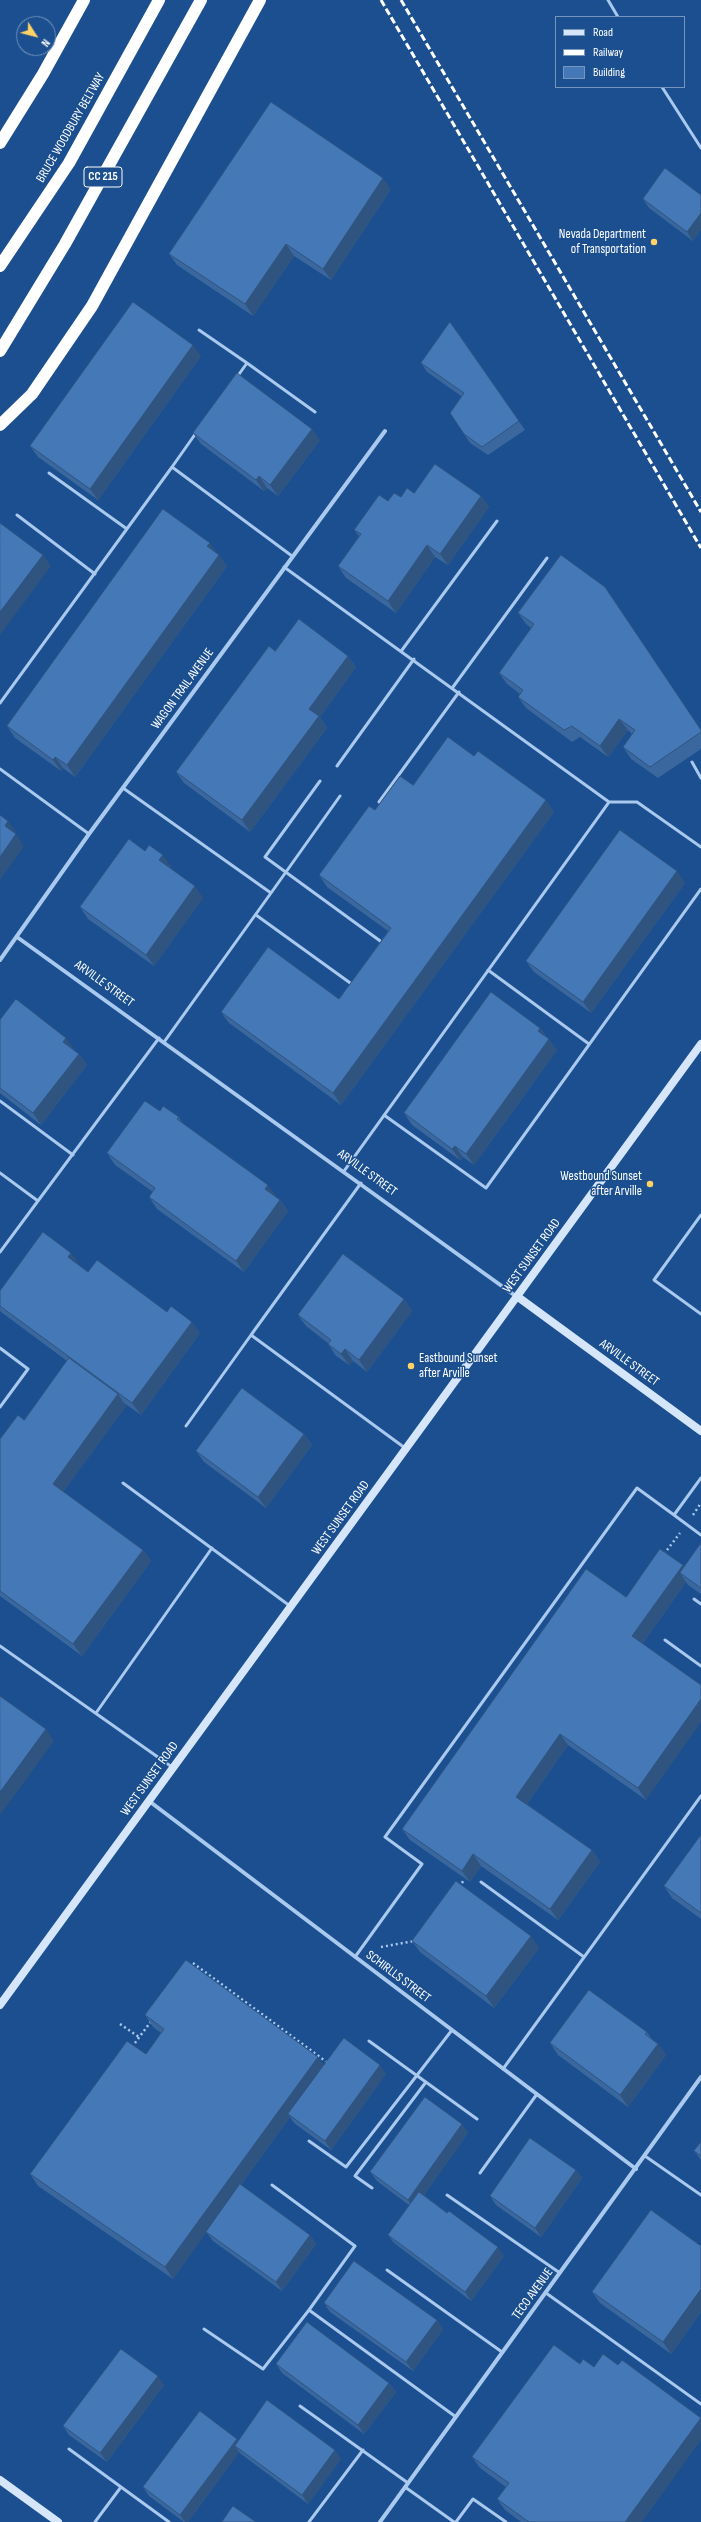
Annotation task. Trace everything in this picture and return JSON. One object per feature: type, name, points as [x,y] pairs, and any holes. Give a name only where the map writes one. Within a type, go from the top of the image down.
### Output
[{"type":"highway","points":[[69,27],[80,0]]},
{"type":"highway","points":[[0,143],[84,0]]},
{"type":"highway","name":"BRUCE WOODBURY BELTWAY","points":[[0,266],[69,163],[159,0]]},
{"type":"highway","name":"CC 215","points":[[0,351],[69,237],[201,0]]},
{"type":"highway","points":[[0,425],[32,394],[92,306],[260,0]]},
{"type":"main road","name":"WEST SUNSET ROAD","points":[[0,2005],[292,1607],[701,1044]]},
{"type":"main road","name":"ARVILLE STREET","points":[[518,1297],[701,1431]]},
{"type":"main road","points":[[0,2480],[58,2522]]},
{"type":"street","name":"WAGON TRAIL AVENUE","points":[[0,960],[89,834],[385,431]]},
{"type":"street","name":"ARVILLE STREET","points":[[17,937],[518,1297]]},
{"type":"street","name":"SCHIRLLS STREET","points":[[149,1801],[636,2169]]},
{"type":"street","name":"TECO AVENUE","points":[[380,2522],[701,2077]]},
{"type":"lane","points":[[608,0],[617,16]]},
{"type":"lane","points":[[663,88],[701,148]]},
{"type":"lane","points":[[199,330],[315,412]]},
{"type":"lane","points":[[234,382],[247,363]]},
{"type":"lane","points":[[0,703],[198,430]]},
{"type":"lane","points":[[172,467],[292,556]]},
{"type":"lane","points":[[49,473],[127,529]]},
{"type":"lane","points":[[17,515],[95,574]]},
{"type":"lane","points":[[402,650],[497,521]]},
{"type":"lane","points":[[453,687],[547,558]]},
{"type":"lane","points":[[284,567],[402,650],[610,802],[637,802],[701,847]]},
{"type":"lane","points":[[337,766],[414,660]]},
{"type":"lane","points":[[379,802],[459,692]]},
{"type":"lane","points":[[692,762],[701,778]]},
{"type":"lane","points":[[0,769],[89,834]]},
{"type":"lane","points":[[320,781],[265,857],[384,944]]},
{"type":"lane","points":[[123,788],[271,893]]},
{"type":"lane","points":[[164,1042],[340,796]]},
{"type":"lane","points":[[344,1171],[610,802]]},
{"type":"lane","points":[[384,1115],[486,1188],[701,889]]},
{"type":"lane","points":[[256,915],[353,985]]},
{"type":"lane","points":[[488,970],[589,1044]]},
{"type":"lane","points":[[0,1252],[159,1038]]},
{"type":"lane","points":[[0,1102],[73,1155]]},
{"type":"lane","points":[[0,1173],[38,1201]]},
{"type":"lane","points":[[186,1426],[361,1183]]},
{"type":"lane","points":[[701,1215],[654,1280],[701,1314]]},
{"type":"lane","points":[[251,1335],[406,1450]]},
{"type":"lane","points":[[0,1348],[28,1369],[0,1407]]},
{"type":"lane","points":[[674,1515],[701,1478]]},
{"type":"lane","points":[[123,1483],[292,1607]]},
{"type":"lane","points":[[355,1957],[422,1864],[385,1837],[637,1488],[701,1535]]},
{"type":"lane","points":[[96,1714],[212,1548]]},
{"type":"lane","points":[[694,1599],[701,1604]]},
{"type":"lane","points":[[665,1640],[701,1666]]},
{"type":"lane","points":[[0,1646],[173,1768]]},
{"type":"lane","points":[[503,2069],[701,1796]]},
{"type":"lane","points":[[481,1882],[584,1957]]},
{"type":"lane","points":[[309,2141],[346,2167],[452,2030]]},
{"type":"lane","points":[[369,2041],[477,2119]]},
{"type":"lane","points":[[372,2188],[355,2176],[426,2082]]},
{"type":"lane","points":[[480,2173],[537,2094]]},
{"type":"lane","points":[[644,2156],[701,2195]]},
{"type":"lane","points":[[204,2329],[263,2370],[355,2246],[272,2185]]},
{"type":"lane","points":[[447,2195],[560,2273]]},
{"type":"lane","points":[[387,2270],[502,2352]]},
{"type":"lane","points":[[546,2293],[701,2404]]},
{"type":"lane","points":[[309,2310],[456,2417]]},
{"type":"lane","points":[[300,2406],[363,2450],[455,2522],[473,2499],[506,2522]]},
{"type":"lane","points":[[69,2449],[169,2522]]},
{"type":"lane","points":[[309,2522],[363,2450]]},
{"type":"lane","points":[[95,2522],[121,2487]]},
{"type":"path","points":[[693,1515],[701,1503]]},
{"type":"path","points":[[663,1556],[680,1532]]},
{"type":"path","points":[[455,1893],[464,1880]]},
{"type":"path","points":[[381,1947],[417,1940]]},
{"type":"path","points":[[188,1969],[193,1963],[330,2064]]},
{"type":"path","points":[[130,2050],[153,2019]]},
{"type":"path","points":[[120,2024],[139,2037]]},
{"type":"building","points":[[271,102],[383,178],[323,269],[286,244],[245,304],[169,254]]},
{"type":"building","points":[[665,168],[701,195],[701,213],[687,232],[643,199]]},
{"type":"building","points":[[133,302],[193,345],[90,489],[30,446]]},
{"type":"building","points":[[450,322],[519,421],[482,447],[464,434],[450,413],[464,393],[421,363]]},
{"type":"building","points":[[237,373],[312,429],[270,485],[259,476],[256,480],[193,433]]},
{"type":"building","points":[[435,464],[481,496],[440,554],[427,545],[388,601],[338,566],[361,534],[354,530],[379,495],[388,501],[394,493],[401,497],[407,488],[414,493]]},
{"type":"building","points":[[163,509],[210,543],[207,546],[219,555],[67,765],[55,757],[53,760],[7,726]]},
{"type":"building","points":[[0,523],[43,555],[0,612]]},
{"type":"building","points":[[561,555],[605,587],[701,730],[701,732],[650,767],[623,747],[635,730],[619,719],[600,746],[572,726],[564,730],[518,697],[523,690],[499,673],[534,624],[518,613]]},
{"type":"building","points":[[299,619],[348,656],[309,709],[319,716],[242,820],[176,772],[269,646],[275,651]]},
{"type":"building","points":[[448,737],[474,756],[478,751],[546,800],[333,1093],[221,1012],[268,947],[339,999],[391,928],[319,875],[369,806],[375,810],[400,776],[413,785]]},
{"type":"building","points":[[0,815],[8,821],[5,826],[16,834],[0,857]]},
{"type":"building","points":[[620,830],[677,871],[583,1002],[526,961]]},
{"type":"building","points":[[129,839],[145,851],[149,845],[163,855],[159,860],[195,886],[146,955],[80,907]]},
{"type":"building","points":[[491,992],[540,1028],[538,1031],[549,1039],[466,1154],[455,1146],[452,1149],[404,1113]]},
{"type":"building","points":[[16,999],[66,1038],[63,1042],[79,1054],[33,1113],[0,1088],[0,1020]]},
{"type":"building","points":[[145,1101],[160,1111],[163,1106],[179,1117],[177,1119],[268,1185],[265,1189],[280,1200],[236,1261],[149,1197],[155,1188],[107,1153]]},
{"type":"building","points":[[43,1232],[71,1253],[68,1257],[88,1272],[97,1260],[167,1312],[171,1306],[192,1322],[132,1403],[0,1306],[0,1291]]},
{"type":"building","points":[[343,1254],[404,1299],[359,1360],[345,1349],[341,1354],[328,1344],[331,1340],[298,1315]]},
{"type":"building","points":[[69,1358],[118,1394],[53,1484],[143,1550],[73,1644],[0,1591],[0,1439],[18,1415],[24,1420]]},
{"type":"building","points":[[242,1388],[304,1434],[258,1497],[196,1451]]},
{"type":"building","points":[[701,1543],[701,1588],[680,1573]]},
{"type":"building","points":[[660,1549],[683,1565],[632,1636],[701,1685],[701,1699],[638,1788],[560,1734],[516,1797],[592,1850],[550,1909],[473,1854],[462,1871],[402,1829],[586,1569],[626,1597]]},
{"type":"building","points":[[0,1696],[46,1729],[0,1792]]},
{"type":"building","points":[[701,1835],[701,1913],[664,1886]]},
{"type":"building","points":[[456,1881],[531,1936],[486,1996],[412,1941]]},
{"type":"building","points":[[186,1960],[318,2057],[165,2267],[30,2174],[127,2041],[146,2054],[164,2029],[145,2015]]},
{"type":"building","points":[[589,1990],[647,2032],[645,2034],[658,2044],[620,2095],[550,2043]]},
{"type":"building","points":[[344,2038],[380,2065],[325,2141],[288,2114]]},
{"type":"building","points":[[425,2097],[462,2124],[408,2200],[370,2172]]},
{"type":"building","points":[[530,2138],[576,2170],[535,2228],[490,2196]]},
{"type":"building","points":[[701,2142],[701,2156],[694,2151]]},
{"type":"building","points":[[240,2184],[310,2235],[276,2282],[206,2232]]},
{"type":"building","points":[[419,2192],[447,2213],[449,2211],[498,2247],[465,2292],[388,2235]]},
{"type":"building","points":[[651,2210],[701,2246],[701,2289],[663,2342],[592,2292]]},
{"type":"building","points":[[354,2261],[437,2320],[406,2362],[324,2303]]},
{"type":"building","points":[[307,2322],[389,2383],[358,2425],[276,2364]]},
{"type":"building","points":[[554,2345],[580,2364],[583,2359],[594,2367],[603,2354],[618,2365],[622,2360],[701,2418],[625,2522],[529,2522],[497,2499],[509,2483],[472,2457]]},
{"type":"building","points":[[121,2349],[158,2376],[100,2453],[63,2426]]},
{"type":"building","points":[[267,2400],[335,2450],[302,2495],[235,2446]]},
{"type":"building","points":[[200,2411],[237,2439],[180,2515],[143,2487]]},
{"type":"building","points":[[233,2506],[256,2522],[222,2522]]},
{"type":"railway","points":[[381,0],[701,548]]},
{"type":"railway","points":[[401,0],[701,512]]},
{"type":"place","name":"Nevada Department of Transportation","points":[[654,242]]},
{"type":"place","name":"Westbound Sunset after Arville","points":[[650,1184]]},
{"type":"place","name":"Eastbound Sunset after Arville","points":[[411,1366]]}]
